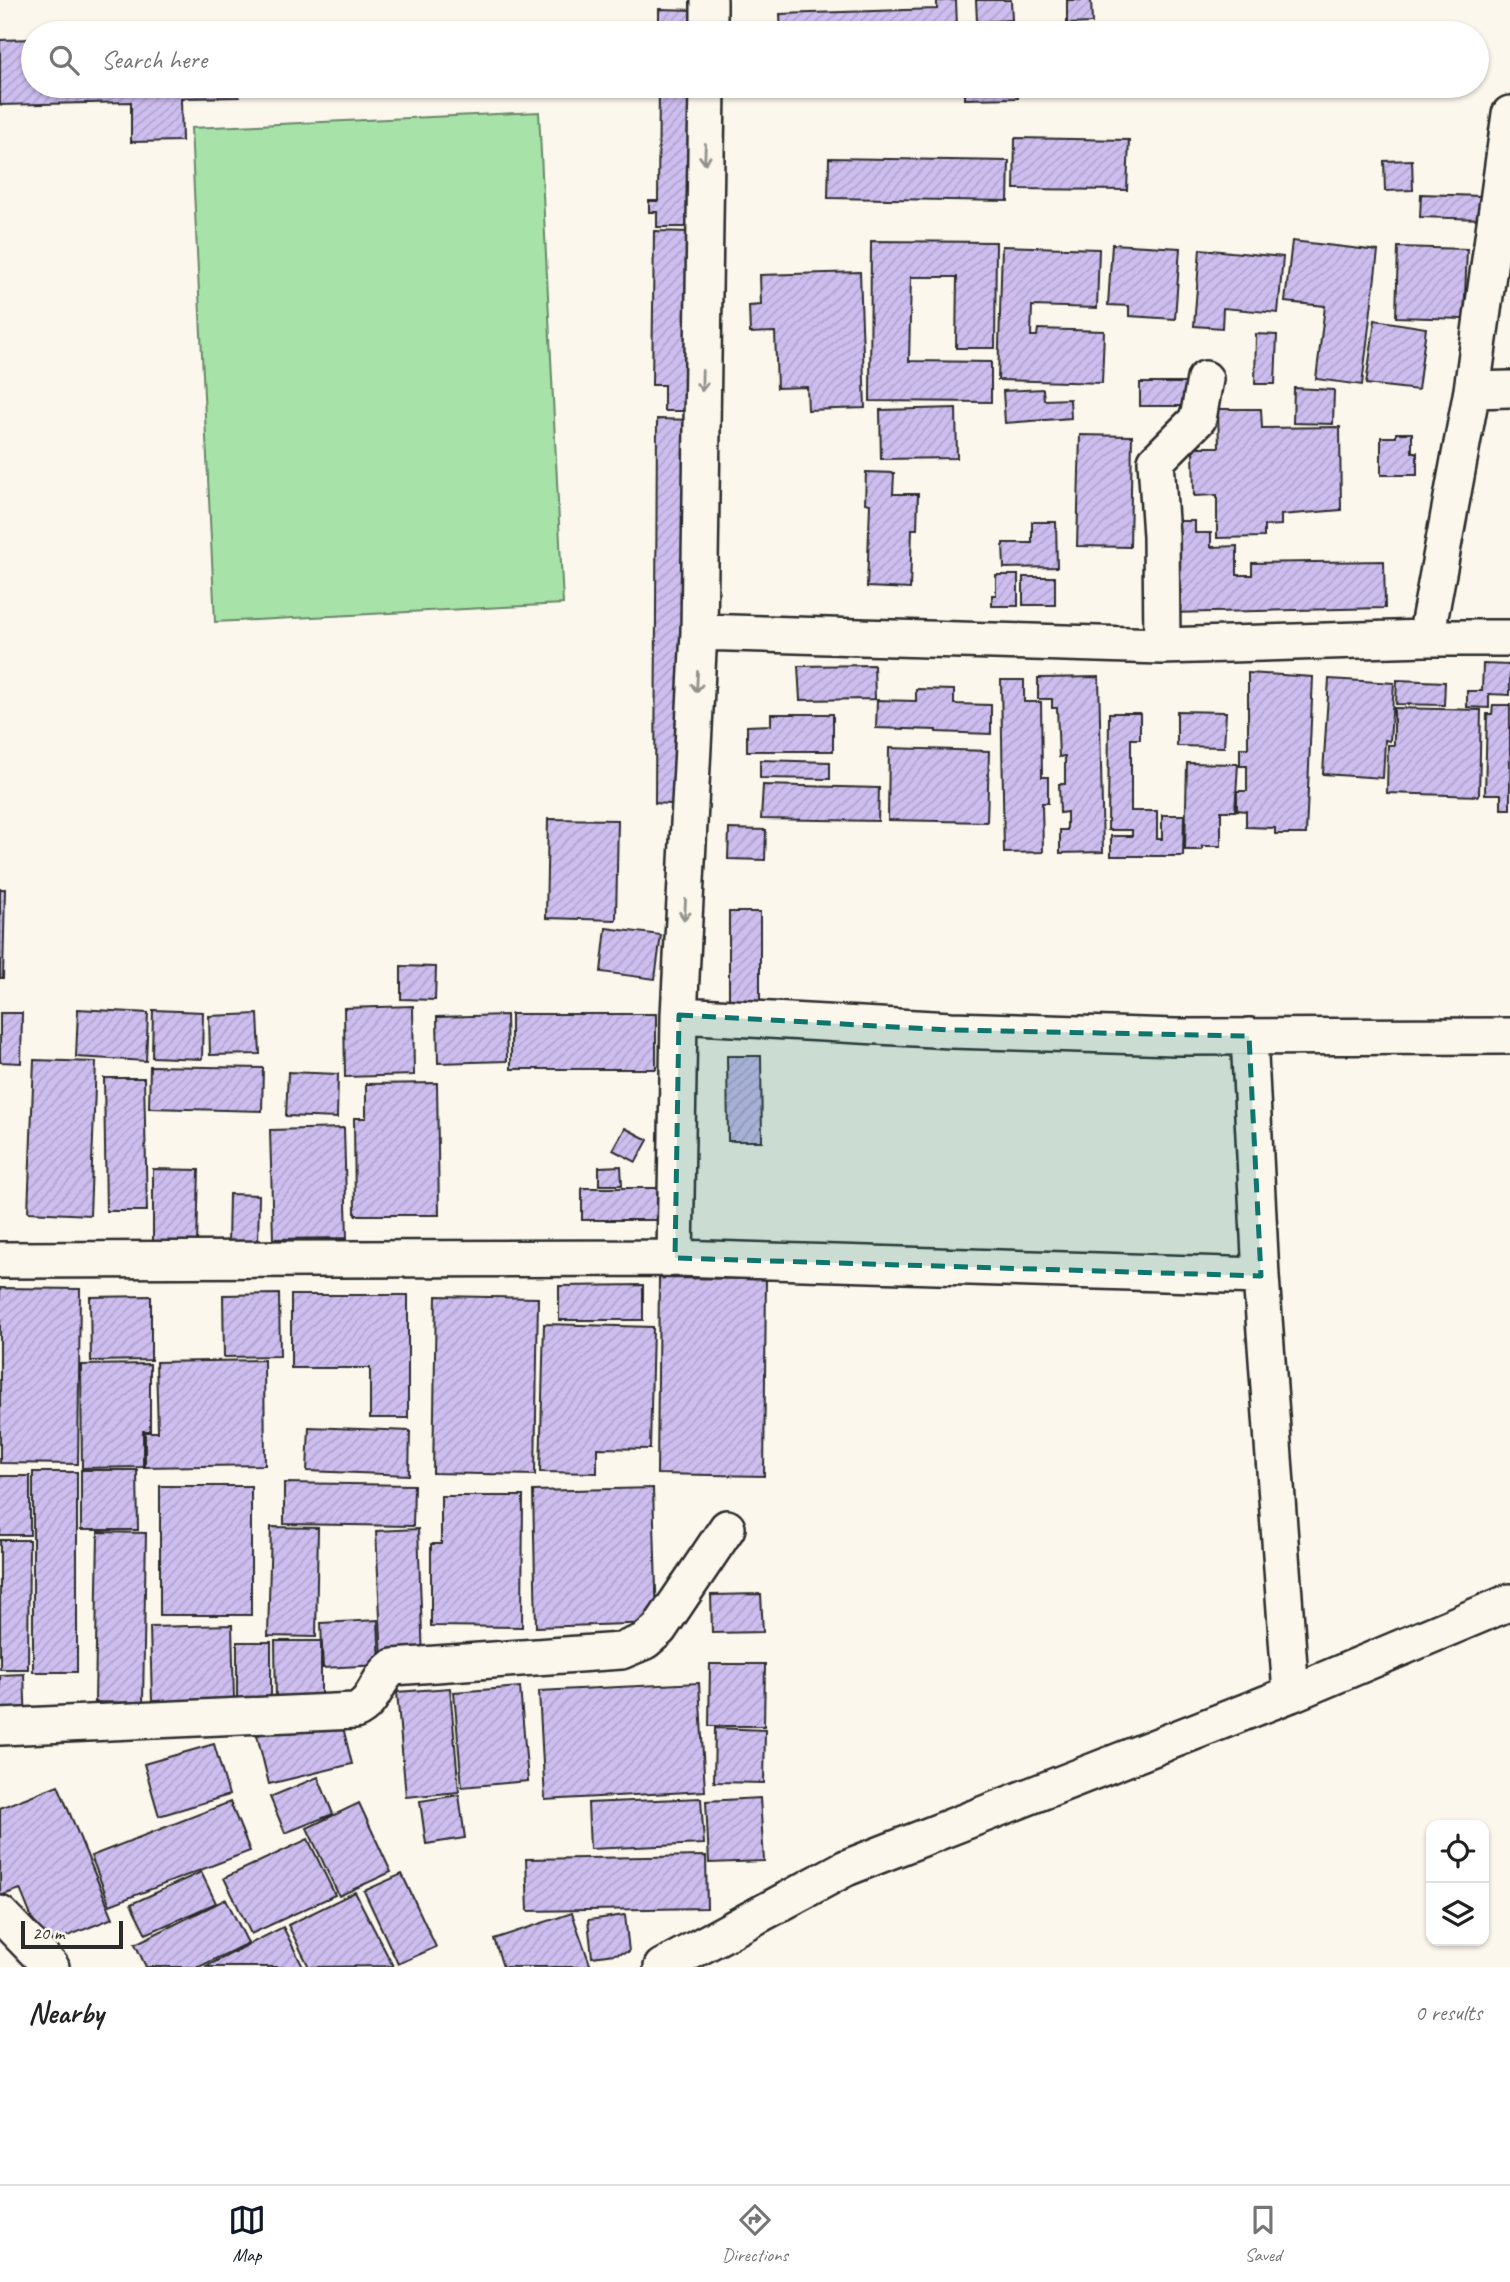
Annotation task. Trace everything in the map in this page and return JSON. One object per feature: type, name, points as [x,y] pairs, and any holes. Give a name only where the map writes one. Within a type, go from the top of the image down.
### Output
[{"type":"street","points":[[709,0],[709,21]]},
{"type":"street","points":[[675,1258],[679,1015],[699,632],[707,98]]},
{"type":"street","points":[[1426,638],[1472,390],[1510,114]]},
{"type":"street","points":[[1162,646],[1161,536],[1156,461],[1198,419],[1205,379]]},
{"type":"street","points":[[1472,390],[1510,389]]},
{"type":"street","points":[[699,632],[1162,646],[1510,638]]},
{"type":"street","points":[[679,1015],[951,1030],[1175,1037],[1510,1036]]},
{"type":"street","points":[[1249,1036],[1261,1276],[1291,1694]]},
{"type":"street","points":[[0,1260],[675,1258],[1261,1276]]},
{"type":"street","points":[[0,1727],[355,1711],[368,1703],[385,1672],[393,1667],[621,1651],[645,1641],[659,1629],[727,1528]]},
{"type":"street","points":[[662,1967],[846,1868],[1291,1694],[1510,1602]]},
{"type":"street","points":[[0,1914],[51,1967]]},
{"type":"highlighted area","points":[[679,1015],[951,1030],[1249,1036],[1261,1276],[675,1258]]},
{"type":"green space","points":[[539,112],[563,604],[215,622],[191,128]]},
{"type":"building","points":[[956,0],[957,21],[780,21],[780,14],[937,9],[937,1]]},
{"type":"building","points":[[976,0],[1011,0],[1012,20],[977,21]]},
{"type":"building","points":[[1067,0],[1091,0],[1092,21],[1067,21]]},
{"type":"building","points":[[659,9],[696,10],[696,21],[659,21]]},
{"type":"building","points":[[21,39],[21,98],[181,98],[182,141],[131,142],[131,102],[0,105],[0,40]]},
{"type":"building","points":[[659,98],[696,98],[694,227],[657,227],[657,212],[649,212],[649,201],[658,201]]},
{"type":"building","points":[[1015,138],[1129,140],[1127,190],[1014,189]]},
{"type":"building","points":[[829,158],[1009,161],[1008,201],[828,198]]},
{"type":"building","points":[[1412,160],[1413,190],[1385,191],[1384,161]]},
{"type":"building","points":[[1421,194],[1482,196],[1482,219],[1420,217]]},
{"type":"building","points":[[654,231],[691,232],[689,411],[664,411],[664,385],[652,385]]},
{"type":"building","points":[[871,241],[996,242],[995,348],[956,348],[957,277],[911,277],[909,361],[991,362],[991,402],[870,401]]},
{"type":"building","points":[[1292,241],[1378,251],[1362,385],[1316,379],[1325,306],[1285,302]]},
{"type":"building","points":[[1112,244],[1180,248],[1175,319],[1129,316],[1129,306],[1108,305]]},
{"type":"building","points":[[1002,246],[1099,249],[1097,308],[1032,306],[1031,336],[1037,336],[1038,329],[1104,331],[1102,383],[998,380]]},
{"type":"building","points":[[1398,247],[1467,249],[1464,319],[1396,317]]},
{"type":"building","points":[[1200,249],[1283,257],[1278,313],[1223,308],[1222,328],[1194,326]]},
{"type":"building","points":[[860,272],[865,408],[808,410],[807,387],[777,388],[775,332],[750,333],[749,306],[761,305],[760,275]]},
{"type":"building","points":[[1375,320],[1426,328],[1418,390],[1366,384]]},
{"type":"building","points":[[1256,334],[1277,335],[1275,384],[1255,384]]},
{"type":"building","points":[[1140,383],[1187,383],[1187,406],[1140,406]]},
{"type":"building","points":[[1294,388],[1334,390],[1333,424],[1293,423]]},
{"type":"building","points":[[1043,389],[1044,400],[1070,399],[1071,418],[1005,423],[1003,391]]},
{"type":"building","points":[[956,408],[957,458],[881,459],[880,410]]},
{"type":"building","points":[[1218,409],[1261,409],[1262,428],[1340,427],[1341,510],[1281,515],[1281,525],[1264,526],[1264,537],[1217,538],[1217,495],[1194,496],[1193,447],[1219,447]]},
{"type":"building","points":[[657,419],[694,420],[686,805],[655,803]]},
{"type":"building","points":[[1396,433],[1412,433],[1412,452],[1417,452],[1417,475],[1381,475],[1381,437],[1396,437]]},
{"type":"building","points":[[1080,435],[1132,436],[1130,547],[1077,546]]},
{"type":"building","points":[[866,472],[894,473],[893,494],[918,494],[917,529],[912,529],[910,589],[867,587],[870,504],[865,503]]},
{"type":"building","points":[[1174,521],[1195,521],[1195,533],[1211,533],[1211,547],[1237,546],[1237,575],[1252,575],[1252,563],[1384,561],[1385,608],[1170,613]]},
{"type":"building","points":[[1032,522],[1056,522],[1057,567],[1004,568],[1003,543],[1032,543]]},
{"type":"building","points":[[996,575],[1018,575],[1018,606],[992,606],[992,595],[996,595]]},
{"type":"building","points":[[1023,577],[1055,577],[1055,605],[1023,605]]},
{"type":"building","points":[[1483,664],[1510,665],[1510,695],[1489,694],[1489,708],[1467,707],[1467,691],[1482,691]]},
{"type":"building","points":[[874,665],[875,699],[800,700],[798,666]]},
{"type":"building","points":[[1248,673],[1313,677],[1306,834],[1275,834],[1275,828],[1246,827],[1246,811],[1237,810],[1237,791],[1247,791],[1247,766],[1240,766],[1240,748],[1248,748]]},
{"type":"building","points":[[1099,677],[1103,852],[1060,853],[1060,830],[1067,830],[1067,812],[1060,813],[1059,784],[1065,784],[1065,756],[1059,757],[1057,708],[1052,708],[1052,699],[1038,699],[1038,678]]},
{"type":"building","points":[[1329,679],[1394,683],[1390,741],[1385,740],[1383,778],[1323,774]]},
{"type":"building","points":[[1001,680],[1024,680],[1024,702],[1041,702],[1042,777],[1048,777],[1048,803],[1042,803],[1043,852],[1004,853]]},
{"type":"building","points":[[1397,680],[1445,682],[1444,705],[1396,704]]},
{"type":"building","points":[[916,689],[954,690],[954,704],[991,705],[991,734],[876,728],[877,700],[916,701]]},
{"type":"building","points":[[1493,705],[1510,705],[1510,809],[1501,809],[1501,794],[1485,794],[1487,714],[1492,714]]},
{"type":"building","points":[[1394,708],[1481,710],[1479,796],[1387,793],[1388,745],[1394,745]]},
{"type":"building","points":[[1177,711],[1226,712],[1224,747],[1177,746]]},
{"type":"building","points":[[1109,713],[1140,713],[1140,739],[1131,739],[1131,811],[1157,811],[1157,839],[1162,839],[1162,815],[1184,815],[1183,856],[1111,856],[1111,836],[1132,836],[1132,830],[1108,830]]},
{"type":"building","points":[[771,714],[833,714],[833,751],[747,751],[747,726],[771,725]]},
{"type":"building","points":[[889,748],[989,751],[987,822],[888,820]]},
{"type":"building","points":[[760,760],[830,762],[830,779],[760,778]]},
{"type":"building","points":[[1187,763],[1238,764],[1235,811],[1221,811],[1221,846],[1185,850]]},
{"type":"building","points":[[763,785],[879,788],[878,821],[761,819]]},
{"type":"building","points":[[548,819],[618,820],[616,920],[546,918]]},
{"type":"building","points":[[729,829],[766,830],[765,860],[728,859]]},
{"type":"building","points":[[0,889],[5,889],[3,978],[0,978]]},
{"type":"building","points":[[729,912],[760,912],[760,1009],[729,1009]]},
{"type":"building","points":[[606,928],[661,935],[655,979],[601,972]]},
{"type":"building","points":[[401,966],[436,967],[435,1000],[401,999]]},
{"type":"building","points":[[413,1006],[414,1075],[345,1077],[344,1008]]},
{"type":"building","points":[[78,1009],[148,1013],[146,1061],[76,1057]]},
{"type":"building","points":[[153,1010],[203,1012],[202,1059],[152,1057]]},
{"type":"building","points":[[0,1013],[22,1013],[21,1063],[0,1062]]},
{"type":"building","points":[[258,1014],[260,1054],[210,1055],[209,1016]]},
{"type":"building","points":[[511,1014],[656,1014],[656,1069],[511,1069]]},
{"type":"building","points":[[506,1015],[507,1061],[438,1063],[437,1017]]},
{"type":"building","points":[[727,1056],[761,1056],[762,1141],[728,1141]]},
{"type":"building","points":[[34,1060],[96,1062],[90,1215],[28,1212]]},
{"type":"building","points":[[150,1066],[263,1068],[262,1111],[149,1108]]},
{"type":"building","points":[[288,1072],[338,1074],[337,1118],[286,1116]]},
{"type":"building","points":[[104,1078],[144,1078],[147,1211],[106,1211]]},
{"type":"building","points":[[437,1083],[439,1215],[355,1215],[354,1118],[366,1118],[366,1084]]},
{"type":"building","points":[[344,1128],[347,1238],[273,1239],[270,1130]]},
{"type":"building","points":[[625,1128],[648,1140],[636,1162],[613,1150]]},
{"type":"building","points":[[621,1166],[622,1185],[599,1185],[599,1167]]},
{"type":"building","points":[[153,1169],[199,1170],[197,1244],[153,1243]]},
{"type":"building","points":[[582,1188],[662,1188],[662,1220],[582,1220]]},
{"type":"building","points":[[229,1194],[259,1195],[258,1246],[228,1246]]},
{"type":"building","points":[[659,1278],[766,1279],[764,1476],[657,1474]]},
{"type":"building","points":[[643,1285],[643,1320],[559,1320],[559,1286]]},
{"type":"building","points":[[0,1288],[80,1289],[78,1464],[0,1463]]},
{"type":"building","points":[[279,1294],[280,1356],[224,1357],[223,1295]]},
{"type":"building","points":[[291,1295],[408,1295],[408,1418],[370,1418],[370,1368],[291,1368]]},
{"type":"building","points":[[151,1296],[151,1360],[91,1361],[90,1297]]},
{"type":"building","points":[[436,1296],[538,1298],[535,1475],[433,1473]]},
{"type":"building","points":[[544,1324],[653,1327],[650,1449],[597,1448],[597,1473],[540,1472]]},
{"type":"building","points":[[264,1360],[265,1465],[145,1467],[145,1432],[158,1432],[156,1362]]},
{"type":"building","points":[[150,1364],[150,1431],[143,1431],[143,1467],[82,1468],[81,1365]]},
{"type":"building","points":[[309,1427],[410,1431],[409,1475],[307,1471]]},
{"type":"building","points":[[81,1470],[137,1470],[138,1530],[81,1530]]},
{"type":"building","points":[[33,1472],[77,1472],[77,1672],[33,1672]]},
{"type":"building","points":[[0,1476],[30,1476],[30,1535],[0,1535]]},
{"type":"building","points":[[284,1483],[414,1485],[413,1526],[284,1524]]},
{"type":"building","points":[[160,1486],[251,1486],[251,1615],[160,1615]]},
{"type":"building","points":[[653,1488],[657,1623],[536,1627],[533,1491]]},
{"type":"building","points":[[441,1496],[523,1496],[522,1627],[431,1626],[431,1544],[441,1544]]},
{"type":"building","points":[[271,1527],[318,1528],[316,1637],[268,1636]]},
{"type":"building","points":[[418,1529],[423,1659],[382,1661],[376,1531]]},
{"type":"building","points":[[98,1532],[146,1533],[143,1703],[95,1702]]},
{"type":"building","points":[[0,1540],[29,1540],[28,1669],[0,1669]]},
{"type":"building","points":[[761,1594],[763,1632],[712,1633],[711,1595]]},
{"type":"building","points":[[378,1620],[380,1665],[323,1668],[321,1623]]},
{"type":"building","points":[[232,1625],[234,1699],[152,1702],[150,1627]]},
{"type":"building","points":[[275,1641],[321,1641],[321,1703],[276,1703]]},
{"type":"building","points":[[237,1642],[271,1642],[271,1702],[237,1702]]},
{"type":"building","points":[[710,1664],[765,1664],[764,1726],[709,1726]]},
{"type":"building","points":[[24,1674],[26,1724],[0,1725],[0,1675]]},
{"type":"building","points":[[699,1683],[705,1791],[545,1800],[539,1691]]},
{"type":"building","points":[[520,1687],[528,1781],[462,1787],[454,1692]]},
{"type":"building","points":[[450,1688],[459,1792],[406,1797],[397,1692]]},
{"type":"building","points":[[340,1715],[352,1764],[269,1784],[257,1735]]},
{"type":"building","points":[[715,1728],[765,1730],[764,1783],[714,1782]]},
{"type":"building","points":[[214,1744],[229,1795],[159,1816],[144,1764]]},
{"type":"building","points":[[318,1777],[333,1814],[285,1833],[270,1797]]},
{"type":"building","points":[[58,1785],[113,1918],[43,1946],[20,1889],[0,1896],[0,1808]]},
{"type":"building","points":[[459,1795],[465,1838],[426,1844],[420,1801]]},
{"type":"building","points":[[701,1798],[704,1844],[590,1849],[588,1803]]},
{"type":"building","points":[[760,1798],[764,1861],[709,1863],[706,1801]]},
{"type":"building","points":[[230,1802],[250,1851],[110,1905],[91,1856]]},
{"type":"building","points":[[359,1803],[391,1872],[339,1896],[307,1828]]},
{"type":"building","points":[[308,1839],[335,1895],[251,1934],[224,1878]]},
{"type":"building","points":[[706,1856],[707,1908],[528,1911],[526,1859]]},
{"type":"building","points":[[201,1872],[216,1903],[146,1934],[131,1904]]},
{"type":"building","points":[[402,1874],[436,1947],[398,1964],[364,1891]]},
{"type":"building","points":[[355,1892],[393,1966],[309,1967],[288,1925]]},
{"type":"building","points":[[226,1899],[248,1943],[199,1967],[146,1967],[135,1944]]},
{"type":"building","points":[[572,1913],[591,1967],[503,1967],[494,1939]]},
{"type":"building","points":[[625,1915],[629,1952],[592,1957],[588,1920]]},
{"type":"building","points":[[283,1927],[303,1967],[205,1967]]}]
